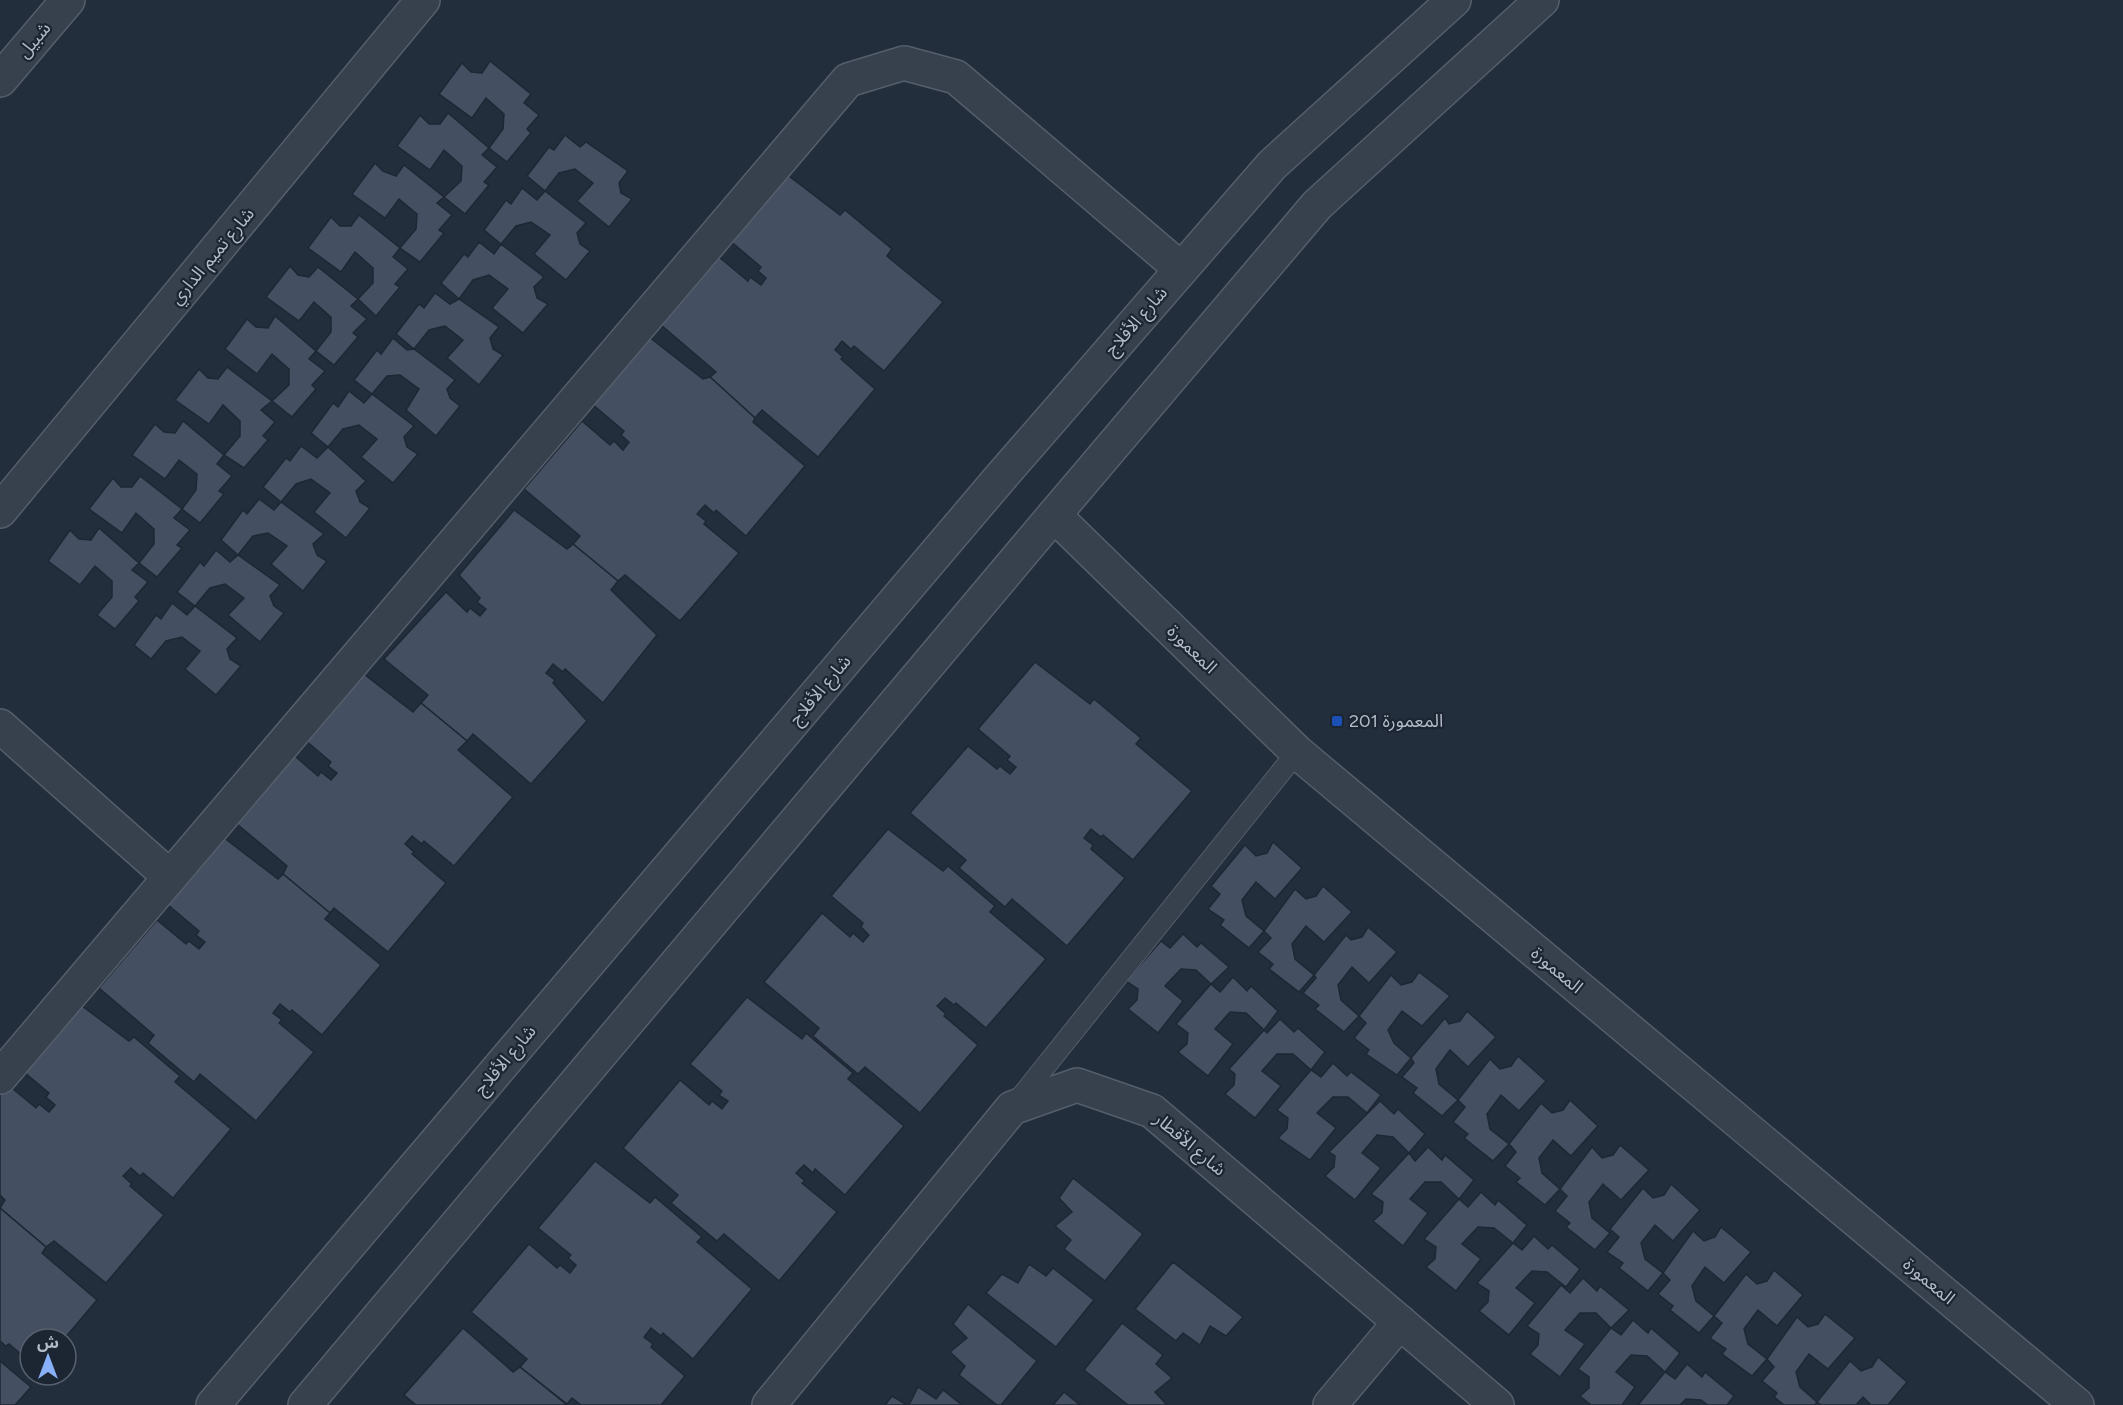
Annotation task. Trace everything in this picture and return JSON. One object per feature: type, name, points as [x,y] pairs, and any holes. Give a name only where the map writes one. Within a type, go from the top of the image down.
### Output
[{"type":"street","name":"شبيل","points":[[0,80],[68,0]]},
{"type":"street","name":"شارع تميم الداري","points":[[0,511],[423,0]]},
{"type":"street","name":"شارع الأفلاج","points":[[213,1405],[992,487],[1181,268],[1272,165],[1454,0]]},
{"type":"street","points":[[305,1405],[1317,206],[1542,0]]},
{"type":"street","points":[[0,1077],[848,80],[904,63],[956,77],[1181,268]]},
{"type":"street","name":"المعمورة","points":[[1054,515],[1297,752],[2077,1405]]},
{"type":"street","points":[[0,726],[170,877]]},
{"type":"street","name":"شارع الأقطار","points":[[1012,1108],[1077,1085],[1152,1111],[1497,1405]]},
{"type":"street","points":[[770,1405],[1012,1108]]},
{"type":"street","points":[[1330,1405],[1400,1322]]},
{"type":"lane","points":[[1012,1108],[1297,752]]},
{"type":"building","points":[[490,61],[531,94],[524,103],[539,115],[527,129],[531,133],[507,162],[489,148],[503,129],[504,114],[486,98],[472,118],[439,94],[462,63],[471,72],[482,73]]},
{"type":"building","points":[[448,113],[489,148],[482,155],[497,167],[484,182],[489,185],[465,214],[444,197],[461,181],[462,166],[444,150],[430,170],[397,146],[420,115],[429,124],[440,124]]},
{"type":"building","points":[[565,135],[580,147],[586,142],[628,171],[619,183],[621,193],[632,199],[609,227],[577,201],[593,183],[575,169],[559,173],[545,191],[527,176],[549,147],[554,150]]},
{"type":"building","points":[[375,163],[383,171],[396,176],[404,165],[444,197],[437,203],[452,215],[439,230],[444,233],[420,262],[400,248],[416,229],[417,214],[399,199],[385,218],[352,194]]},
{"type":"building","points":[[785,173],[840,215],[845,210],[892,249],[887,256],[943,302],[884,371],[854,346],[851,349],[842,341],[835,350],[843,357],[841,359],[875,389],[818,457],[762,410],[755,418],[710,377],[716,372],[661,325],[719,257],[748,281],[750,277],[761,285],[766,278],[758,271],[761,267],[729,240]]},
{"type":"building","points":[[522,188],[537,200],[545,191],[586,223],[577,233],[580,244],[590,251],[566,280],[534,254],[550,235],[531,222],[516,226],[501,244],[484,230],[506,200],[511,204]]},
{"type":"building","points":[[359,215],[400,248],[393,257],[408,269],[395,284],[400,287],[376,316],[358,299],[373,283],[373,268],[355,252],[341,272],[308,248],[331,217],[340,226],[351,226]]},
{"type":"building","points":[[479,242],[494,254],[501,244],[544,277],[534,287],[537,298],[548,304],[523,333],[492,308],[508,289],[489,275],[473,280],[459,299],[441,283],[464,254],[468,257]]},
{"type":"building","points":[[290,266],[298,275],[309,277],[318,267],[358,299],[351,306],[367,319],[353,333],[358,337],[334,365],[316,351],[331,332],[331,317],[314,302],[299,321],[266,297]]},
{"type":"building","points":[[435,293],[450,304],[459,299],[499,327],[490,338],[493,349],[503,355],[479,385],[447,358],[463,340],[445,326],[429,330],[414,349],[396,334],[419,304],[424,308]]},
{"type":"building","points":[[275,316],[316,351],[309,359],[325,371],[312,385],[316,389],[292,417],[272,401],[289,385],[289,369],[272,354],[257,374],[225,349],[247,319],[256,327],[268,328]]},
{"type":"building","points":[[649,337],[703,379],[710,377],[755,418],[753,422],[805,466],[746,536],[716,510],[714,513],[705,505],[697,514],[706,521],[704,524],[739,553],[680,621],[625,575],[618,581],[573,544],[580,536],[524,489],[582,421],[610,445],[614,441],[623,450],[629,442],[621,435],[624,431],[592,404]]},
{"type":"building","points":[[393,338],[407,350],[414,349],[455,380],[447,389],[450,398],[460,406],[436,436],[406,410],[419,389],[400,375],[387,376],[372,394],[354,380],[377,350],[381,354]]},
{"type":"building","points":[[227,367],[272,401],[261,410],[275,422],[263,436],[268,440],[244,468],[224,455],[240,436],[240,421],[223,405],[209,424],[175,400],[199,369],[208,378],[218,379]]},
{"type":"building","points":[[349,391],[364,403],[372,394],[414,426],[404,437],[407,447],[418,454],[393,483],[361,457],[377,439],[359,425],[343,429],[328,447],[311,433],[333,403],[338,407]]},
{"type":"building","points":[[183,421],[224,455],[217,464],[232,476],[219,491],[224,494],[200,523],[182,509],[196,490],[197,474],[179,460],[165,479],[132,455],[155,424],[164,432],[175,433]]},
{"type":"building","points":[[301,446],[317,458],[328,447],[366,481],[356,491],[360,502],[370,508],[346,538],[314,512],[330,493],[311,479],[296,484],[281,502],[263,487],[286,458],[290,461]]},
{"type":"building","points":[[140,476],[182,509],[174,518],[190,530],[177,545],[182,548],[157,577],[139,563],[154,544],[154,529],[136,513],[122,533],[89,509],[113,478],[121,487],[132,487]]},
{"type":"building","points":[[259,499],[274,510],[281,502],[324,534],[313,544],[317,555],[327,561],[303,591],[271,564],[287,546],[268,533],[253,536],[238,555],[221,540],[243,510],[247,514]]},
{"type":"building","points":[[514,510],[567,549],[573,544],[618,581],[611,590],[657,635],[603,703],[565,669],[563,672],[553,664],[546,673],[555,680],[553,683],[587,721],[531,784],[473,734],[467,741],[421,703],[428,695],[384,659],[446,592],[467,612],[470,608],[480,616],[486,609],[477,602],[480,598],[459,575]]},
{"type":"building","points":[[99,528],[139,563],[132,570],[148,582],[135,597],[139,601],[115,629],[97,615],[112,597],[112,581],[95,566],[80,585],[48,561],[70,530],[79,539],[91,540]]},
{"type":"building","points":[[216,550],[230,562],[238,555],[280,585],[270,596],[274,606],[284,613],[260,642],[228,615],[244,598],[225,584],[210,588],[195,606],[177,592],[200,562],[204,566]]},
{"type":"building","points":[[172,603],[187,615],[195,606],[237,638],[227,649],[230,659],[241,666],[216,695],[185,669],[200,651],[182,637],[166,641],[151,659],[134,645],[156,615],[161,619]]},
{"type":"building","points":[[1035,662],[1090,704],[1094,699],[1141,738],[1136,744],[1192,791],[1133,860],[1103,835],[1101,837],[1091,829],[1084,838],[1093,845],[1091,849],[1125,878],[1067,946],[1012,899],[1005,907],[959,868],[966,860],[910,813],[968,746],[997,769],[1000,766],[1010,774],[1016,767],[1007,760],[1010,756],[978,729]]},
{"type":"building","points":[[356,668],[413,712],[421,703],[467,741],[458,750],[513,797],[454,866],[424,841],[422,844],[412,836],[405,844],[414,852],[412,854],[446,883],[388,952],[334,908],[330,913],[283,874],[287,866],[231,819],[289,751],[318,776],[321,772],[331,780],[337,773],[328,766],[331,762],[299,735]]},
{"type":"building","points":[[888,829],[943,871],[948,866],[995,906],[990,912],[1046,959],[986,1028],[956,1003],[954,1005],[945,998],[937,1006],[946,1014],[944,1016],[978,1045],[920,1113],[865,1067],[858,1074],[813,1036],[819,1028],[764,982],[822,913],[850,937],[853,933],[863,942],[869,935],[861,927],[863,923],[831,896]]},
{"type":"building","points":[[223,837],[278,879],[283,874],[330,913],[325,919],[381,965],[322,1035],[292,1010],[290,1012],[280,1004],[273,1013],[282,1020],[279,1023],[314,1052],[256,1121],[200,1074],[194,1082],[148,1043],[154,1035],[99,988],[157,920],[186,944],[189,941],[199,949],[205,942],[196,935],[199,931],[167,904]]},
{"type":"building","points":[[1273,842],[1302,868],[1275,899],[1256,882],[1242,900],[1246,916],[1264,931],[1249,948],[1220,925],[1224,920],[1208,909],[1220,894],[1211,886],[1245,845],[1256,856],[1267,853]]},
{"type":"building","points":[[1323,886],[1352,912],[1324,942],[1306,926],[1292,944],[1295,959],[1314,975],[1299,992],[1269,969],[1273,964],[1258,952],[1271,938],[1264,931],[1295,889],[1306,899],[1316,896]]},
{"type":"building","points":[[1368,927],[1397,952],[1369,983],[1352,967],[1338,985],[1341,1000],[1359,1016],[1344,1032],[1315,1009],[1319,1005],[1303,993],[1316,978],[1314,975],[1346,935],[1351,940],[1362,937]]},
{"type":"building","points":[[1183,934],[1197,947],[1201,943],[1229,967],[1211,984],[1196,970],[1181,969],[1165,986],[1183,1001],[1158,1033],[1128,1009],[1137,1000],[1138,989],[1126,981],[1161,941],[1170,948]]},
{"type":"building","points":[[1419,972],[1450,996],[1422,1026],[1402,1011],[1388,1030],[1394,1043],[1411,1058],[1397,1075],[1366,1054],[1369,1050],[1354,1038],[1366,1023],[1359,1016],[1391,975],[1401,985],[1412,982]]},
{"type":"building","points":[[1233,977],[1247,991],[1251,986],[1278,1011],[1264,1030],[1246,1013],[1230,1012],[1215,1029],[1233,1044],[1208,1076],[1178,1052],[1187,1044],[1188,1033],[1176,1024],[1211,984],[1220,992]]},
{"type":"building","points":[[747,997],[802,1039],[806,1033],[853,1073],[848,1079],[904,1126],[845,1195],[815,1169],[813,1173],[804,1165],[796,1173],[805,1181],[802,1183],[837,1212],[779,1281],[724,1234],[717,1241],[671,1203],[678,1195],[623,1148],[680,1080],[709,1105],[712,1101],[722,1109],[728,1101],[719,1095],[722,1091],[690,1064]]},
{"type":"building","points":[[74,1000],[129,1041],[134,1037],[180,1076],[175,1082],[231,1129],[173,1198],[143,1173],[140,1176],[131,1168],[123,1176],[132,1184],[130,1186],[164,1215],[106,1283],[54,1241],[46,1247],[0,1208],[5,1200],[0,1195],[0,1092],[7,1084],[36,1108],[39,1104],[49,1112],[55,1105],[46,1097],[49,1093],[18,1067]]},
{"type":"building","points":[[1467,1011],[1496,1037],[1468,1067],[1450,1050],[1436,1069],[1439,1084],[1458,1100],[1442,1116],[1413,1093],[1417,1088],[1402,1077],[1414,1063],[1411,1058],[1445,1018],[1449,1024],[1460,1021]]},
{"type":"building","points":[[1280,1019],[1294,1032],[1298,1028],[1325,1052],[1311,1070],[1293,1054],[1277,1054],[1262,1071],[1281,1086],[1255,1118],[1225,1094],[1234,1085],[1235,1074],[1229,1069],[1264,1030],[1267,1033]]},
{"type":"building","points":[[1518,1056],[1546,1081],[1519,1111],[1501,1095],[1487,1114],[1490,1129],[1509,1144],[1493,1161],[1464,1138],[1468,1134],[1453,1122],[1465,1107],[1458,1100],[1490,1059],[1500,1069],[1511,1066]]},
{"type":"building","points":[[1333,1063],[1347,1076],[1351,1072],[1381,1095],[1367,1113],[1348,1097],[1333,1097],[1317,1113],[1336,1128],[1310,1160],[1278,1138],[1287,1129],[1288,1118],[1277,1110],[1311,1070],[1321,1077]]},
{"type":"building","points":[[1570,1100],[1598,1126],[1571,1156],[1553,1140],[1539,1158],[1542,1173],[1560,1189],[1545,1205],[1516,1182],[1520,1178],[1505,1166],[1516,1152],[1509,1144],[1541,1103],[1552,1113],[1563,1110]]},
{"type":"building","points":[[1380,1101],[1394,1114],[1398,1109],[1425,1134],[1409,1153],[1393,1137],[1377,1135],[1362,1153],[1381,1168],[1355,1200],[1325,1176],[1334,1167],[1335,1156],[1329,1152]]},
{"type":"building","points":[[1620,1145],[1649,1170],[1621,1200],[1603,1184],[1589,1202],[1592,1218],[1610,1233],[1595,1250],[1566,1227],[1570,1223],[1555,1211],[1567,1196],[1560,1189],[1592,1147],[1602,1158],[1613,1155]]},
{"type":"building","points":[[1428,1147],[1442,1160],[1445,1155],[1474,1180],[1459,1199],[1441,1182],[1425,1182],[1410,1199],[1428,1213],[1403,1246],[1373,1221],[1382,1213],[1383,1202],[1371,1194],[1409,1153],[1415,1161]]},
{"type":"building","points":[[595,1161],[650,1203],[655,1197],[702,1237],[697,1242],[752,1289],[693,1359],[663,1333],[661,1336],[651,1328],[644,1337],[653,1344],[651,1347],[685,1376],[661,1405],[581,1405],[572,1398],[567,1404],[520,1367],[527,1359],[471,1312],[529,1244],[557,1268],[560,1265],[570,1273],[576,1265],[568,1258],[571,1255],[538,1228]]},
{"type":"building","points":[[1073,1178],[1143,1234],[1105,1281],[1064,1249],[1071,1240],[1055,1226],[1072,1212],[1059,1198]]},
{"type":"building","points":[[1671,1184],[1700,1210],[1673,1241],[1655,1225],[1641,1243],[1645,1259],[1663,1273],[1648,1291],[1619,1268],[1623,1263],[1607,1252],[1619,1237],[1610,1229],[1643,1188],[1653,1198],[1664,1195]]},
{"type":"building","points":[[1481,1192],[1495,1205],[1498,1200],[1527,1225],[1513,1243],[1494,1228],[1478,1227],[1462,1244],[1481,1259],[1456,1291],[1426,1267],[1435,1259],[1436,1247],[1424,1239],[1459,1199],[1468,1207]]},
{"type":"building","points":[[0,1208],[46,1247],[42,1253],[97,1300],[74,1327],[18,1327],[18,1352],[9,1344],[6,1346],[0,1341]]},
{"type":"building","points":[[1721,1227],[1751,1252],[1724,1283],[1705,1267],[1692,1286],[1696,1301],[1714,1316],[1699,1333],[1670,1310],[1673,1306],[1658,1294],[1670,1280],[1663,1273],[1693,1231],[1704,1241],[1715,1237]]},
{"type":"building","points":[[1534,1236],[1548,1249],[1552,1245],[1580,1269],[1566,1287],[1547,1272],[1532,1271],[1516,1288],[1535,1303],[1509,1335],[1479,1311],[1488,1302],[1489,1291],[1477,1283],[1513,1243],[1522,1250]]},
{"type":"building","points":[[1173,1262],[1243,1317],[1226,1336],[1210,1326],[1200,1345],[1183,1333],[1176,1341],[1135,1309]]},
{"type":"building","points":[[1029,1264],[1046,1276],[1053,1268],[1094,1300],[1056,1347],[986,1293],[1002,1274],[1018,1283]]},
{"type":"building","points":[[1774,1270],[1803,1295],[1777,1326],[1758,1310],[1744,1329],[1748,1344],[1767,1359],[1752,1376],[1722,1354],[1726,1349],[1710,1338],[1722,1323],[1714,1316],[1746,1274],[1757,1284],[1767,1281]]},
{"type":"building","points":[[1583,1278],[1597,1291],[1600,1286],[1629,1310],[1611,1328],[1596,1313],[1580,1313],[1565,1330],[1585,1344],[1560,1377],[1530,1354],[1538,1345],[1539,1334],[1527,1326],[1561,1285],[1570,1293]]},
{"type":"building","points":[[968,1304],[1037,1361],[1001,1405],[997,1405],[959,1375],[965,1366],[950,1352],[967,1338],[953,1324]]},
{"type":"building","points":[[1825,1314],[1855,1338],[1828,1369],[1809,1354],[1796,1372],[1800,1387],[1817,1402],[1815,1405],[1784,1405],[1774,1397],[1777,1393],[1762,1381],[1774,1367],[1767,1359],[1797,1317],[1808,1327],[1818,1324]]},
{"type":"building","points":[[1633,1320],[1648,1333],[1651,1328],[1680,1353],[1665,1372],[1647,1356],[1631,1355],[1616,1372],[1635,1387],[1622,1405],[1591,1405],[1580,1396],[1589,1388],[1589,1377],[1578,1369],[1611,1328],[1621,1335]]},
{"type":"building","points":[[1122,1323],[1163,1355],[1156,1364],[1172,1378],[1155,1392],[1167,1405],[1128,1405],[1084,1370]]},
{"type":"building","points":[[463,1328],[513,1372],[520,1367],[567,1405],[416,1405],[404,1395]]},
{"type":"building","points":[[1878,1357],[1907,1382],[1888,1405],[1871,1405],[1863,1397],[1856,1405],[1821,1405],[1817,1402],[1850,1361],[1861,1371],[1872,1367]]},
{"type":"building","points":[[0,1361],[18,1376],[18,1387],[31,1387],[15,1405],[0,1405]]},
{"type":"building","points":[[1687,1364],[1702,1377],[1705,1372],[1734,1396],[1727,1405],[1708,1405],[1701,1400],[1686,1399],[1680,1405],[1638,1405],[1665,1372],[1675,1379]]},
{"type":"building","points":[[918,1387],[936,1399],[943,1390],[962,1405],[909,1405]]},
{"type":"building","points":[[1064,1392],[1080,1405],[1053,1405]]},
{"type":"building","points":[[892,1396],[907,1405],[885,1405]]},
{"type":"place","name":"المعمورة 201","points":[[1337,721]]}]
